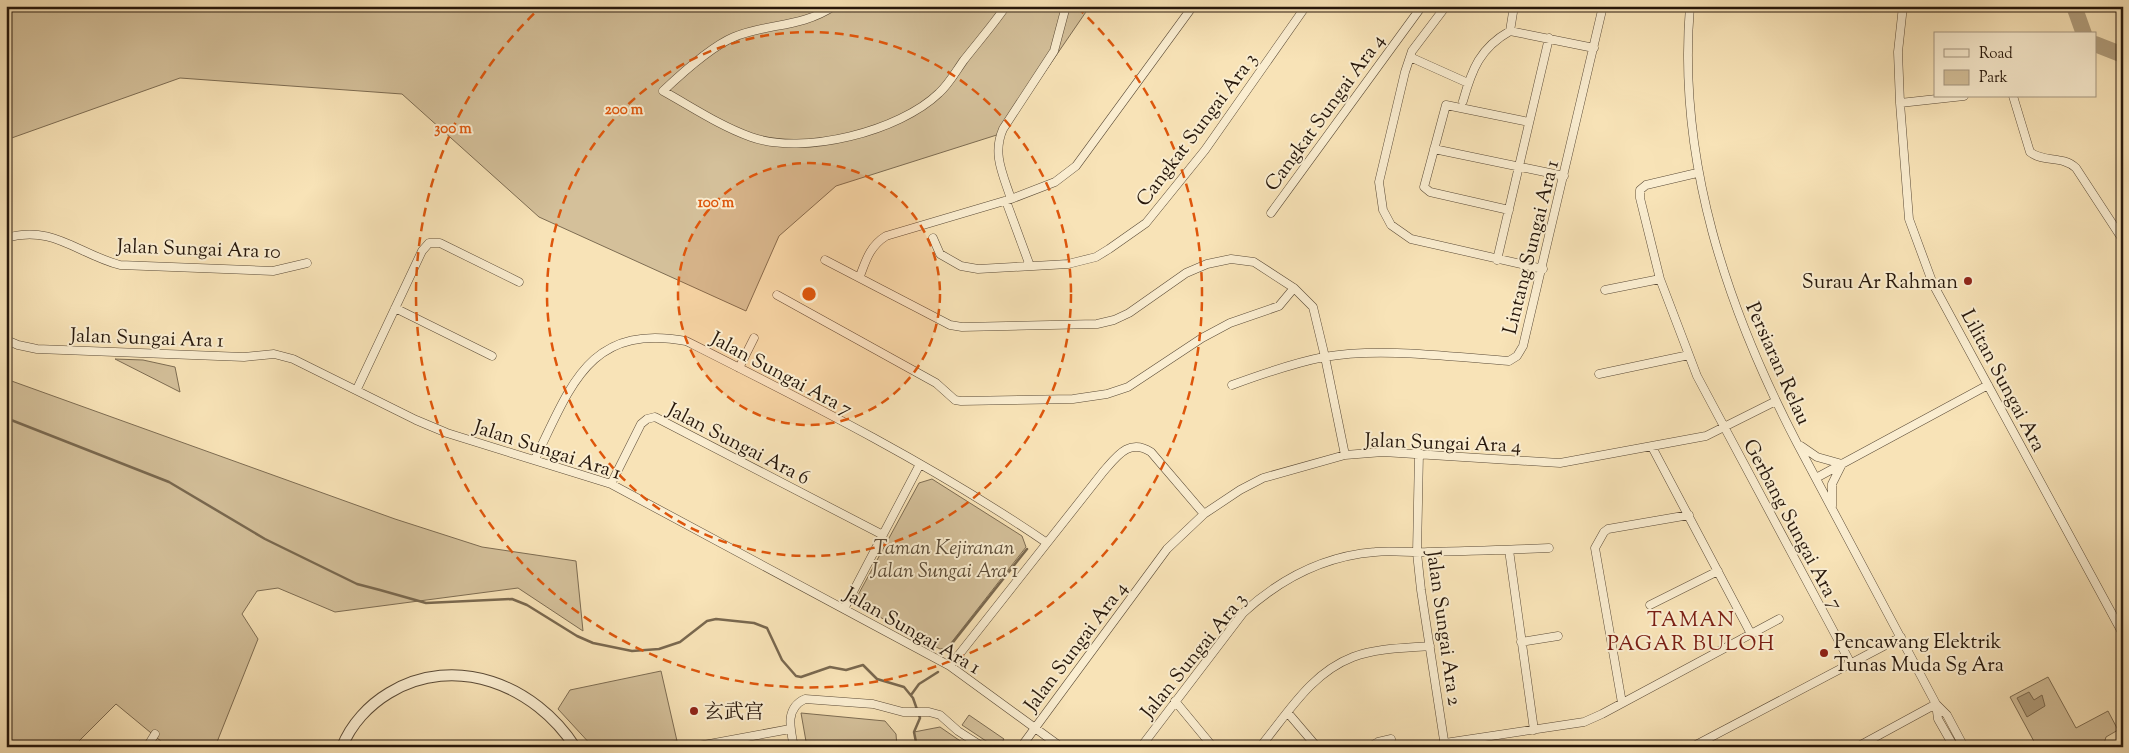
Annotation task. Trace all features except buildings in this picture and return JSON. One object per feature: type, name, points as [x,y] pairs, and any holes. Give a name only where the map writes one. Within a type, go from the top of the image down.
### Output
[{"type":"street","points":[[834,6],[811,19],[734,37],[685,71],[663,91],[723,125],[752,137],[784,144],[816,142],[870,130],[917,112],[941,92],[1006,6]]},
{"type":"street","points":[[1030,266],[1009,200],[998,158],[997,142],[1003,128],[1054,50],[1066,6]]},
{"type":"street","points":[[860,276],[868,254],[879,240],[886,236],[1009,200],[1055,182],[1076,166],[1193,6]]},
{"type":"street","name":"Cangkat Sungai Ara 3","points":[[934,238],[940,254],[969,268],[1068,264],[1096,257],[1146,223],[1204,150],[1306,6]]},
{"type":"street","name":"Cangkat Sungai Ara 4","points":[[1271,213],[1422,6]]},
{"type":"street","points":[[1446,6],[1410,57],[1379,182],[1383,210],[1391,225],[1411,239],[1543,269]]},
{"type":"street","points":[[1510,31],[1514,6]]},
{"type":"street","name":"Lintang Sungai Ara 1","points":[[1232,386],[1269,372],[1325,357],[1392,354],[1514,359],[1523,346],[1543,269],[1604,6]]},
{"type":"street","name":"Persiaran Relau","points":[[1690,6],[1687,52],[1697,173],[1716,250],[1732,300],[1776,402],[1797,443],[1936,704],[1946,715],[1964,747]]},
{"type":"street","name":"Lilitan Sungai Ara","points":[[1903,6],[1898,52],[1900,103],[1910,219],[1934,284],[2123,634]]},
{"type":"street","points":[[1463,101],[1474,69],[1494,40],[1510,31],[1594,48]]},
{"type":"street","points":[[1497,260],[1549,38]]},
{"type":"street","points":[[1410,57],[1468,83]]},
{"type":"street","points":[[1900,103],[1946,98]]},
{"type":"street","points":[[2013,98],[2030,152],[2042,158],[2067,161],[2076,168],[2123,240]]},
{"type":"street","points":[[1509,210],[1426,190],[1424,186],[1446,104],[1530,122]]},
{"type":"street","points":[[1434,149],[1564,176]]},
{"type":"street","name":"Gerbang Sungai Ara 7","points":[[1697,173],[1646,185],[1640,190],[1640,198],[1660,279],[1697,376],[1850,662]]},
{"type":"street","name":"Jalan Sungai Ara 10","points":[[6,238],[20,234],[45,234],[104,261],[140,267],[273,271],[307,263]]},
{"type":"street","points":[[357,389],[422,251],[429,243],[440,243],[519,282]]},
{"type":"street","points":[[826,260],[860,276],[950,325],[962,327],[1097,324],[1114,320],[1186,273],[1206,264],[1232,259],[1254,262],[1294,288],[1312,307],[1325,357],[1345,455]]},
{"type":"street","points":[[1605,290],[1660,279]]},
{"type":"street","points":[[778,295],[936,383],[955,400],[961,401],[1073,399],[1107,394],[1128,387],[1202,338],[1230,323],[1279,306],[1294,288]]},
{"type":"street","points":[[395,308],[492,356]]},
{"type":"street","name":"Jalan Sungai Ara 7","points":[[534,459],[571,386],[582,370],[596,357],[625,341],[646,337],[664,337],[686,341],[920,464],[994,507],[1047,543]]},
{"type":"street","points":[[739,368],[754,338]]},
{"type":"street","name":"Jalan Sungai Ara 1","points":[[6,340],[37,349],[244,357],[283,355],[357,389],[416,420],[447,433],[611,484],[950,666],[1061,747]]},
{"type":"street","points":[[1599,374],[1689,356]]},
{"type":"street","points":[[1816,478],[1988,385]]},
{"type":"street","name":"Jalan Sungai Ara 4","points":[[1021,747],[1167,549],[1204,514],[1240,490],[1263,478],[1345,455],[1419,453],[1560,463],[1706,436],[1724,429],[1776,402]]},
{"type":"street","name":"Jalan Sungai Ara 6","points":[[611,484],[641,424],[647,419],[655,417],[883,535]]},
{"type":"street","points":[[1797,443],[1817,457],[1842,464]]},
{"type":"street","points":[[950,666],[1103,472],[1128,447],[1143,448],[1150,452],[1204,514]]},
{"type":"street","points":[[1652,447],[1751,634]]},
{"type":"street","name":"Jalan Sungai Ara 2","points":[[1419,453],[1417,553],[1445,745]]},
{"type":"street","points":[[844,609],[920,464]]},
{"type":"street","points":[[1833,510],[1832,484],[1842,464]]},
{"type":"street","points":[[1622,703],[1595,548],[1596,544],[1608,529],[1689,515]]},
{"type":"street","name":"Jalan Sungai Ara 3","points":[[1141,747],[1243,613],[1264,594],[1314,565],[1355,554],[1377,552],[1417,553],[1549,548]]},
{"type":"street","points":[[1510,550],[1534,730]]},
{"type":"street","points":[[1650,605],[1718,571]]},
{"type":"street","points":[[1445,745],[1584,722],[1779,619]]},
{"type":"street","points":[[1521,642],[1558,636]]},
{"type":"street","points":[[1692,747],[1850,662],[1901,637]]},
{"type":"street","points":[[1260,747],[1311,684],[1329,668],[1354,656],[1377,651],[1430,646]]},
{"type":"street","points":[[342,747],[365,711],[382,697],[405,683],[430,676],[457,674],[484,678],[507,686],[525,696],[550,716],[575,747]]},
{"type":"street","points":[[794,747],[790,729],[791,711],[797,703],[806,699],[872,704],[911,713],[929,712],[940,715],[958,731],[983,747]]},
{"type":"street","points":[[1175,701],[1213,747]]},
{"type":"street","points":[[1857,747],[1936,704]]},
{"type":"street","name":"Persiaran Relau","points":[[1936,704],[1938,719],[1954,747]]},
{"type":"street","points":[[1288,713],[1316,747]]},
{"type":"street","points":[[693,747],[790,729]]},
{"type":"street","points":[[147,747],[155,734]]},
{"type":"street","points":[[1370,747],[1378,742],[1391,739]]},
{"type":"green space","points":[[6,6],[1090,6],[1003,133],[836,186],[779,236],[746,311],[539,217],[402,94],[180,78],[6,140]]},
{"type":"green space","points":[[115,359],[143,360],[175,367],[180,392]]},
{"type":"green space","points":[[6,379],[395,519],[482,547],[576,561],[583,631],[518,588],[335,612],[278,588],[257,591],[242,614],[258,639],[215,747],[160,747],[162,742],[116,704],[73,747],[6,747]]},
{"type":"green space","name":"Taman Kejiranan Jalan Sungai Ara 1","points":[[932,479],[1022,536],[1026,547],[947,648],[940,649],[861,607],[858,595],[919,483]]},
{"type":"green space","points":[[661,671],[677,741],[619,747],[593,747],[558,709],[570,690]]},
{"type":"green space","points":[[2048,677],[2076,728],[2108,711],[2118,730],[2106,737],[2103,747],[2037,747],[2010,697]]},
{"type":"green space","points":[[801,713],[885,721],[896,734],[897,747],[807,747]]},
{"type":"green space","points":[[969,715],[1004,739],[999,747],[995,747],[962,725]]},
{"type":"green space","points":[[940,727],[969,747],[917,747],[914,732]]},
{"type":"shaded area","points":[[2029,692],[2034,700],[2042,695],[2045,706],[2027,717],[2017,698]]},
{"type":"waterway","points":[[2074,6],[2083,32]]},
{"type":"waterway","points":[[2096,44],[2123,55]]},
{"type":"waterway","points":[[6,418],[169,482],[265,539],[357,584],[426,603],[512,599],[527,605],[577,636],[593,643],[632,651],[659,649],[680,642],[707,621],[716,619],[754,623],[767,628],[782,660],[796,676],[801,677],[830,667],[846,670],[863,665],[877,679],[904,687],[913,698],[920,718],[914,732],[917,747]]},
{"type":"waterway","points":[[946,651],[1027,549]]},
{"type":"waterway","points":[[911,695],[919,684],[938,672]]},
{"type":"place","name":"Surau Ar Rahman","points":[[1968,281]]},
{"type":"place","name":"Pencawang Elektrik Tunas Muda Sg Ara","points":[[1824,653]]},
{"type":"place","name":"玄武宫","points":[[694,711]]},
{"type":"district","name":"TAMAN PAGAR BULOH","points":[[1691,631]]}]
